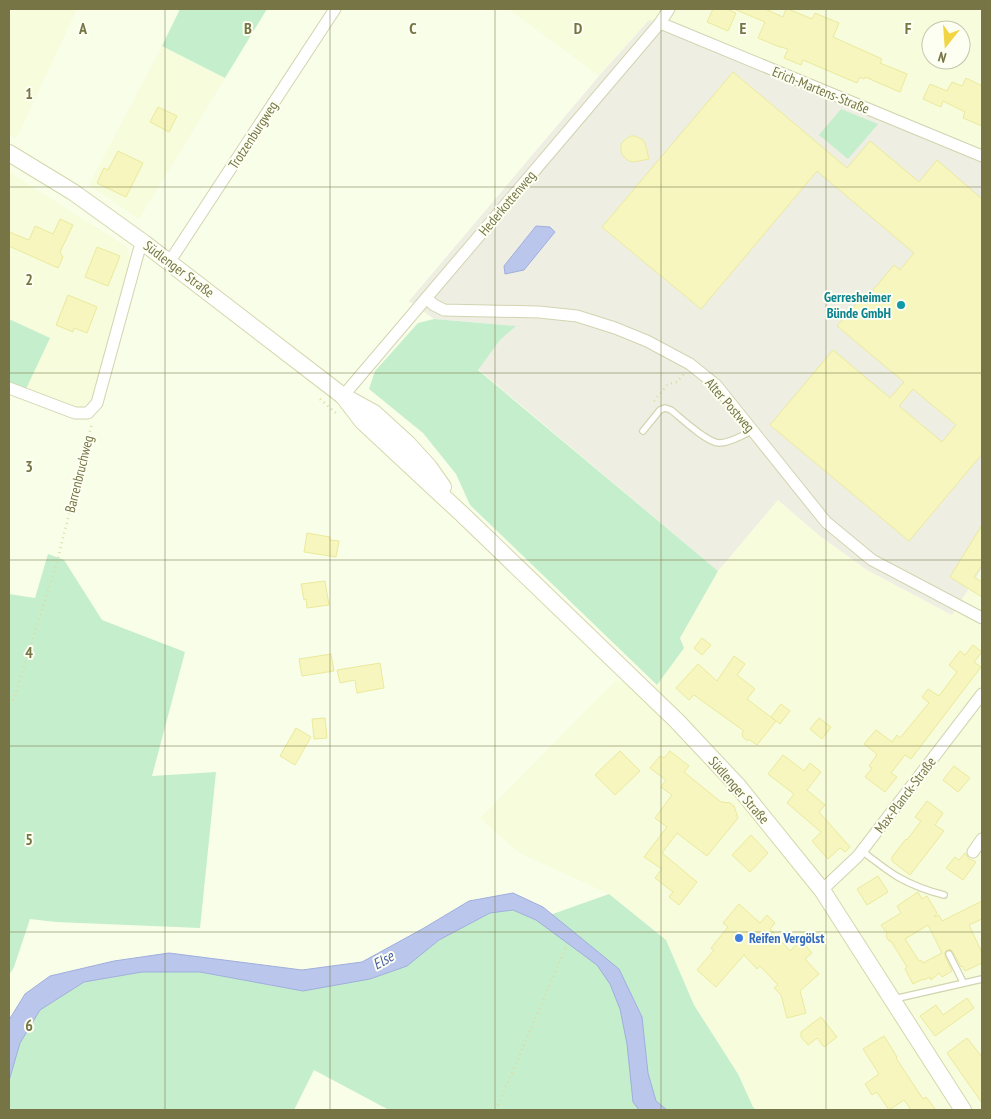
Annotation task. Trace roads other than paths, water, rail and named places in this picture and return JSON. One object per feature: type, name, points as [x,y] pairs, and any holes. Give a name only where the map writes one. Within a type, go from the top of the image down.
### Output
[{"type":"main road","name":"Südlenger Straße","points":[[9,153],[73,192],[144,243],[343,396],[363,422],[677,720],[738,786],[822,890],[963,1110]]},
{"type":"street","name":"Trotzenburgweg","points":[[170,262],[335,9]]},
{"type":"street","name":"Hederkottenweg","points":[[343,396],[660,23],[669,9]]},
{"type":"street","name":"Erich-Martens-Straße","points":[[660,23],[982,156]]},
{"type":"street","points":[[9,388],[75,413],[88,413],[97,403],[139,250],[144,243]]},
{"type":"street","name":"Alter Postweg","points":[[426,298],[444,310],[539,312],[577,316],[615,328],[692,365],[716,385],[826,522],[872,560],[982,618]]},
{"type":"street","name":"Max-Planck-Straße","points":[[822,890],[862,851],[981,698]]},
{"type":"street","points":[[973,852],[982,839]]},
{"type":"lane","points":[[643,431],[660,410],[666,408],[708,440],[718,443],[730,442],[752,431]]},
{"type":"lane","points":[[862,851],[902,880],[944,895]]},
{"type":"lane","points":[[949,954],[963,982]]},
{"type":"lane","points":[[892,999],[982,979]]},
{"type":"water","points":[[536,226],[550,227],[555,232],[524,270],[505,274],[504,266]]},
{"type":"water","name":"Else","points":[[513,893],[543,907],[619,969],[642,1017],[648,1073],[656,1101],[667,1110],[639,1110],[633,1102],[627,1044],[620,1009],[610,984],[597,965],[536,920],[513,910],[490,913],[439,940],[407,966],[370,979],[303,991],[200,972],[142,972],[84,982],[40,1010],[20,1043],[9,1081],[9,1020],[25,994],[50,976],[114,961],[169,953],[302,970],[362,962],[469,901]]},
{"type":"place","name":"Gerresheimer Bünde GmbH","points":[[901,305]]},
{"type":"place","name":"Reifen Vergölst","points":[[739,938]]}]
